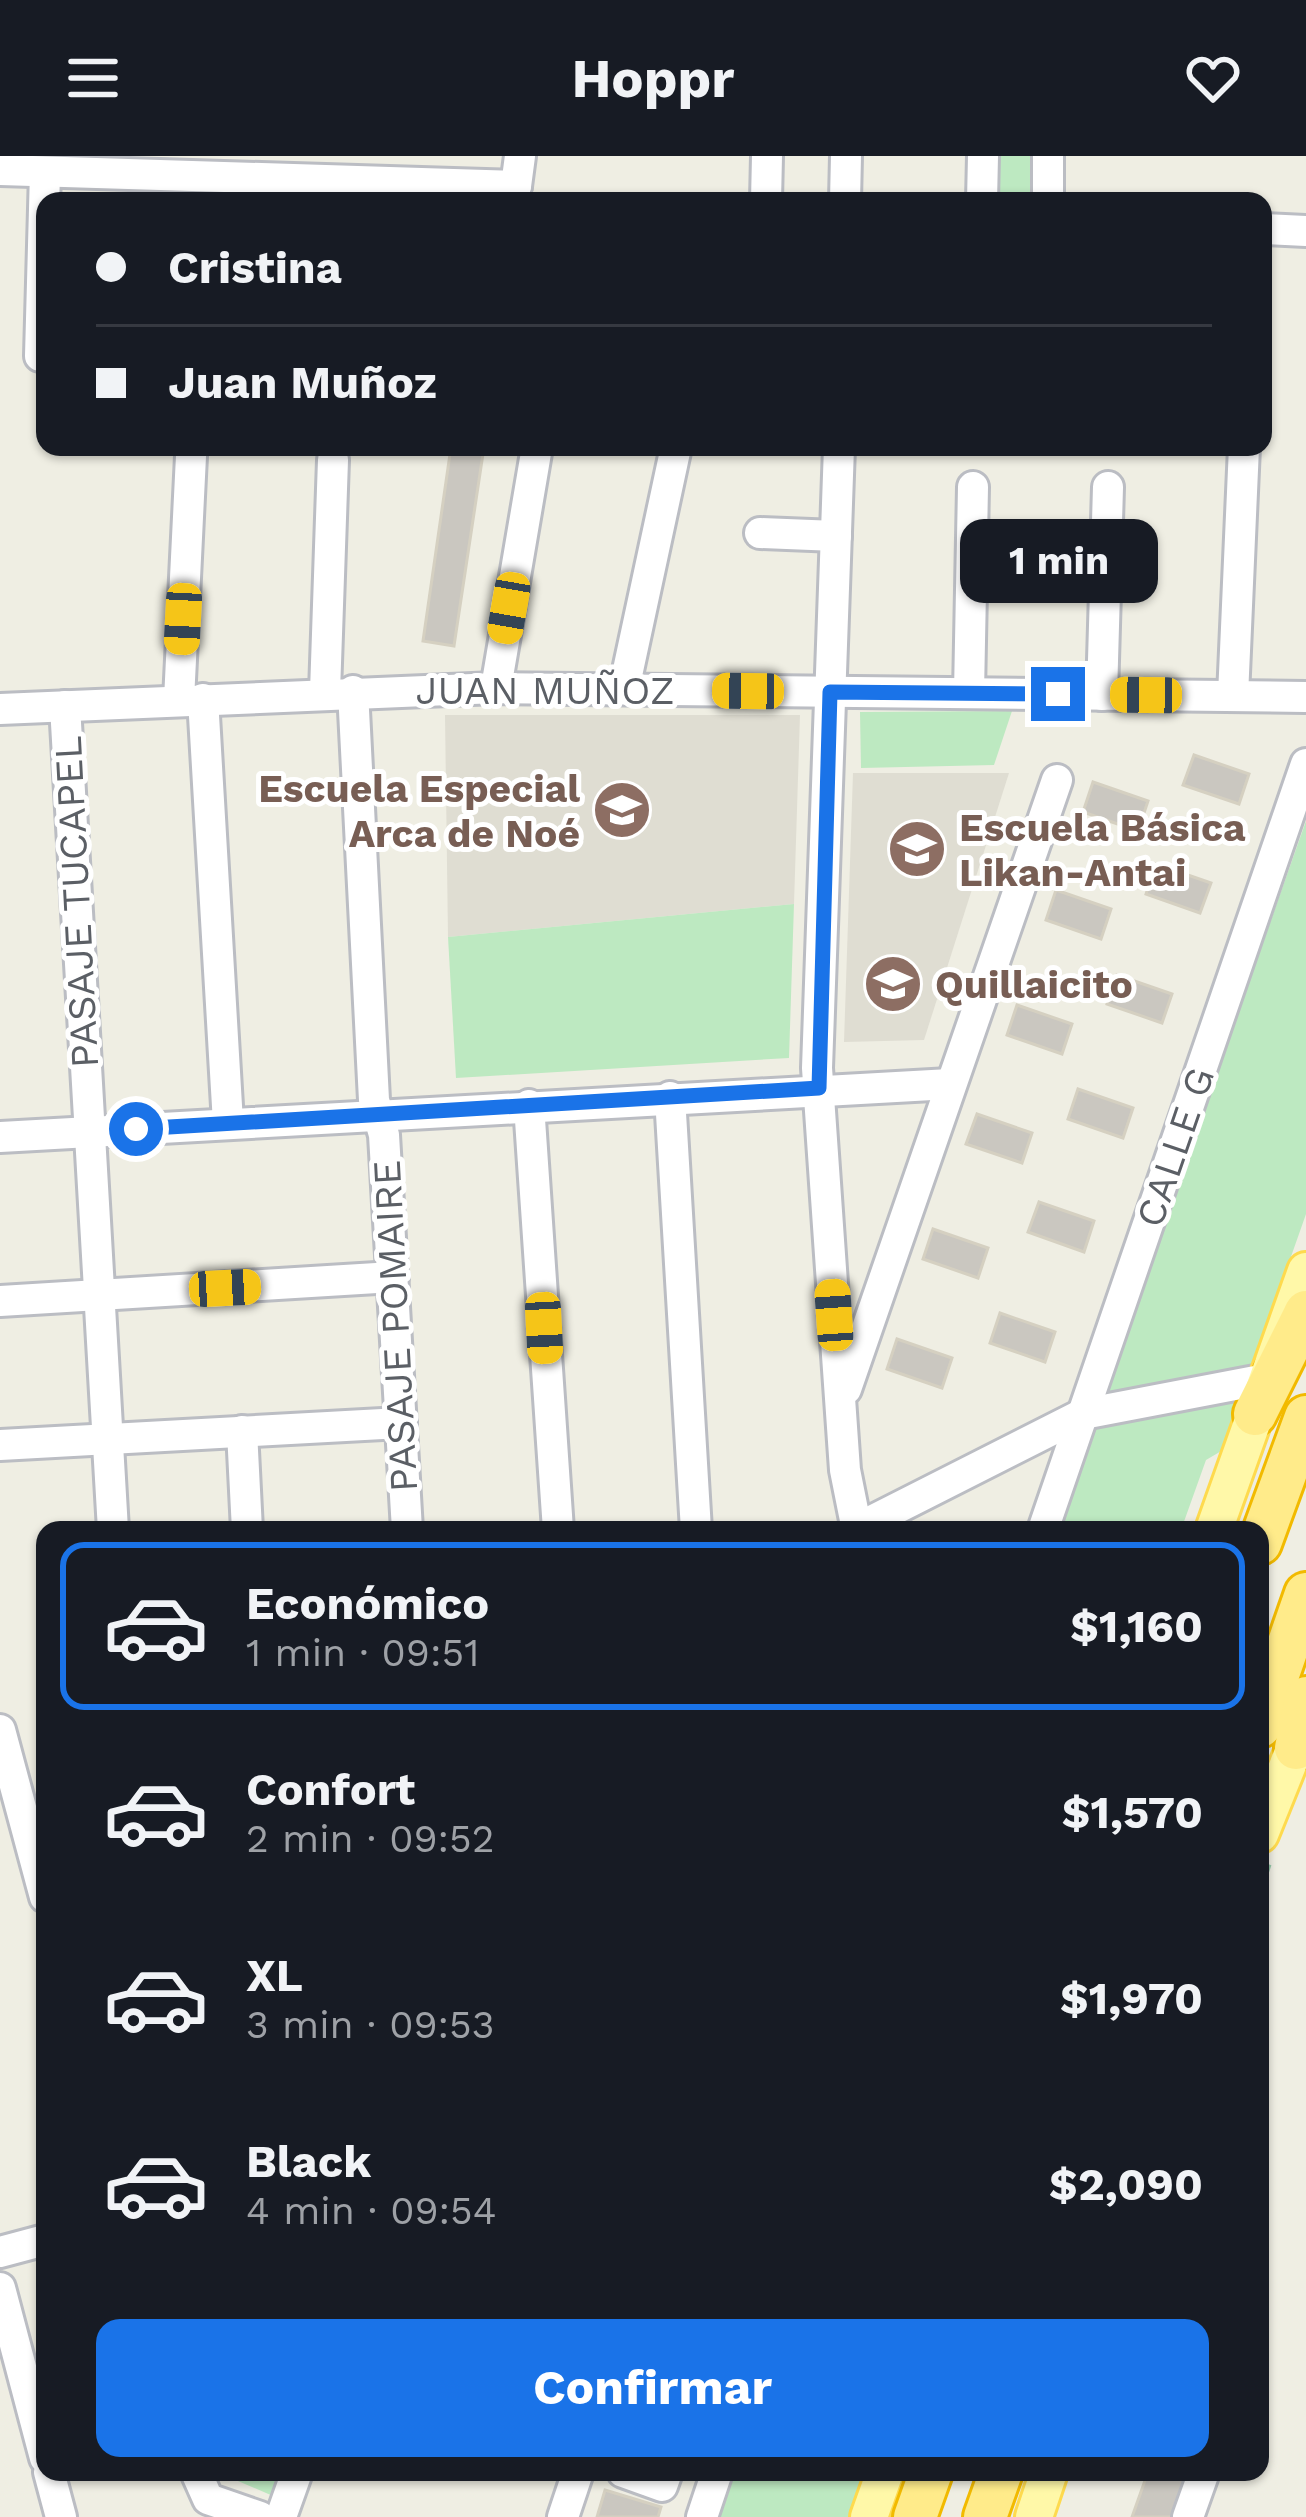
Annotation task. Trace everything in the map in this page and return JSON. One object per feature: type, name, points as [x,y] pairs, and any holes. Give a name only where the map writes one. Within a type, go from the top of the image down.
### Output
[{"type":"highway","points":[[1261,1396],[1306,1312]]},
{"type":"highway","points":[[1268,1521],[1306,1417]]},
{"type":"highway","points":[[1269,1700],[1306,1594]]},
{"type":"highway","points":[[1301,1734],[1306,1698]]},
{"type":"highway","points":[[915,2517],[928,2481]]},
{"type":"highway","points":[[985,2517],[997,2481]]},
{"type":"main road","points":[[1217,1521],[1306,1270]]},
{"type":"main road","points":[[1269,1835],[1301,1734]]},
{"type":"main road","points":[[869,2517],[882,2481]]},
{"type":"main road","points":[[1034,2517],[1046,2481]]},
{"type":"street","points":[[766,192],[767,156]]},
{"type":"street","points":[[845,192],[846,156]]},
{"type":"street","points":[[982,192],[983,156]]},
{"type":"street","points":[[1048,156],[1048,192]]},
{"type":"street","points":[[0,170],[145,166],[190,178],[356,192]]},
{"type":"street","points":[[44,192],[45,172]]},
{"type":"street","points":[[458,192],[521,181]]},
{"type":"street","points":[[1272,229],[1306,231]]},
{"type":"street","points":[[191,456],[191,700],[229,1123]]},
{"type":"street","points":[[496,688],[535,456]]},
{"type":"street","points":[[624,689],[674,456]]},
{"type":"street","points":[[839,456],[819,1088],[841,1406],[855,1521]]},
{"type":"street","points":[[1233,696],[1244,456]]},
{"type":"street","name":"PASAJE POMAIRE","points":[[333,460],[339,692],[378,1114],[385,1135],[406,1521]]},
{"type":"street","points":[[969,693],[973,487]]},
{"type":"street","points":[[1102,695],[1108,488]]},
{"type":"street","points":[[760,533],[836,536]]},
{"type":"street","name":"JUAN MUÑOZ","points":[[0,709],[496,688],[1306,697]]},
{"type":"street","name":"PASAJE TUCAPEL","points":[[65,706],[113,1521]]},
{"type":"street","name":"CALLE G","points":[[1046,1521],[1306,764]]},
{"type":"street","points":[[841,1406],[1058,780]]},
{"type":"street","points":[[0,1137],[950,1084]]},
{"type":"street","points":[[670,1097],[695,1521]]},
{"type":"street","points":[[529,1106],[557,1521]]},
{"type":"street","points":[[0,1301],[393,1277]]},
{"type":"street","points":[[874,1521],[1083,1414],[1159,1396],[1261,1396]]},
{"type":"street","points":[[0,1445],[401,1423]]},
{"type":"street","points":[[242,1431],[247,1521]]},
{"type":"street","points":[[0,1730],[20,1785],[36,1857]]},
{"type":"street","points":[[0,2252],[36,2242]]},
{"type":"street","points":[[0,2288],[36,2424]]},
{"type":"street","points":[[51,2481],[61,2517]]},
{"type":"street","points":[[200,2481],[208,2499],[260,2517]]},
{"type":"street","points":[[281,2517],[294,2481]]},
{"type":"street","points":[[563,2517],[567,2481]]},
{"type":"street","points":[[702,2517],[710,2481]]},
{"type":"street","points":[[1188,2517],[1201,2481]]},
{"type":"shaded area","name":"Escuela Especial Arca de Noé","points":[[445,715],[800,715],[794,904],[448,937]]},
{"type":"shaded area","name":"Escuela Básica Likan-Antai","points":[[853,773],[1009,773],[924,1040],[844,1042]]},
{"type":"green space","points":[[997,156],[1033,156],[1033,192],[996,192]]},
{"type":"green space","points":[[1012,711],[994,765],[861,768],[860,712]]},
{"type":"green space","points":[[1306,821],[1306,1214],[1223,1450],[1206,1460],[1184,1521],[1058,1521]]},
{"type":"green space","points":[[794,904],[789,1058],[456,1078],[448,937]]},
{"type":"green space","points":[[238,2481],[278,2481],[273,2496]]},
{"type":"green space","points":[[720,2481],[863,2481],[851,2517],[707,2517]]},
{"type":"building","points":[[450,456],[483,456],[454,646],[423,641]]},
{"type":"building","points":[[1194,755],[1249,774],[1239,804],[1183,785]]},
{"type":"building","points":[[1093,782],[1148,801],[1138,831],[1083,812]]},
{"type":"building","points":[[1156,864],[1211,883],[1200,913],[1146,894]]},
{"type":"building","points":[[1056,890],[1111,909],[1101,939],[1046,920]]},
{"type":"building","points":[[1117,975],[1172,994],[1162,1023],[1107,1004]]},
{"type":"building","points":[[1017,1005],[1072,1024],[1062,1054],[1007,1035]]},
{"type":"building","points":[[1078,1089],[1133,1108],[1123,1138],[1068,1119]]},
{"type":"building","points":[[977,1114],[1032,1133],[1022,1163],[966,1144]]},
{"type":"building","points":[[1039,1202],[1094,1221],[1084,1252],[1028,1232]]},
{"type":"building","points":[[933,1229],[988,1248],[978,1278],[923,1259]]},
{"type":"building","points":[[1000,1313],[1055,1332],[1045,1362],[990,1343]]},
{"type":"building","points":[[897,1339],[952,1358],[942,1388],[887,1369]]},
{"type":"building","points":[[1145,2481],[1190,2481],[1176,2517],[1132,2517]]},
{"type":"building","points":[[605,2490],[661,2507],[658,2517],[597,2517]]},
{"type":"place","name":"Escuela Especial Arca de Noé","points":[[622,810]]},
{"type":"place","name":"Escuela Básica Likan-Antai","points":[[917,849]]},
{"type":"place","name":"Quillaicito","points":[[893,984]]},
{"type":"route","points":[[136,1129],[819,1088],[830,692],[1058,694]]}]
